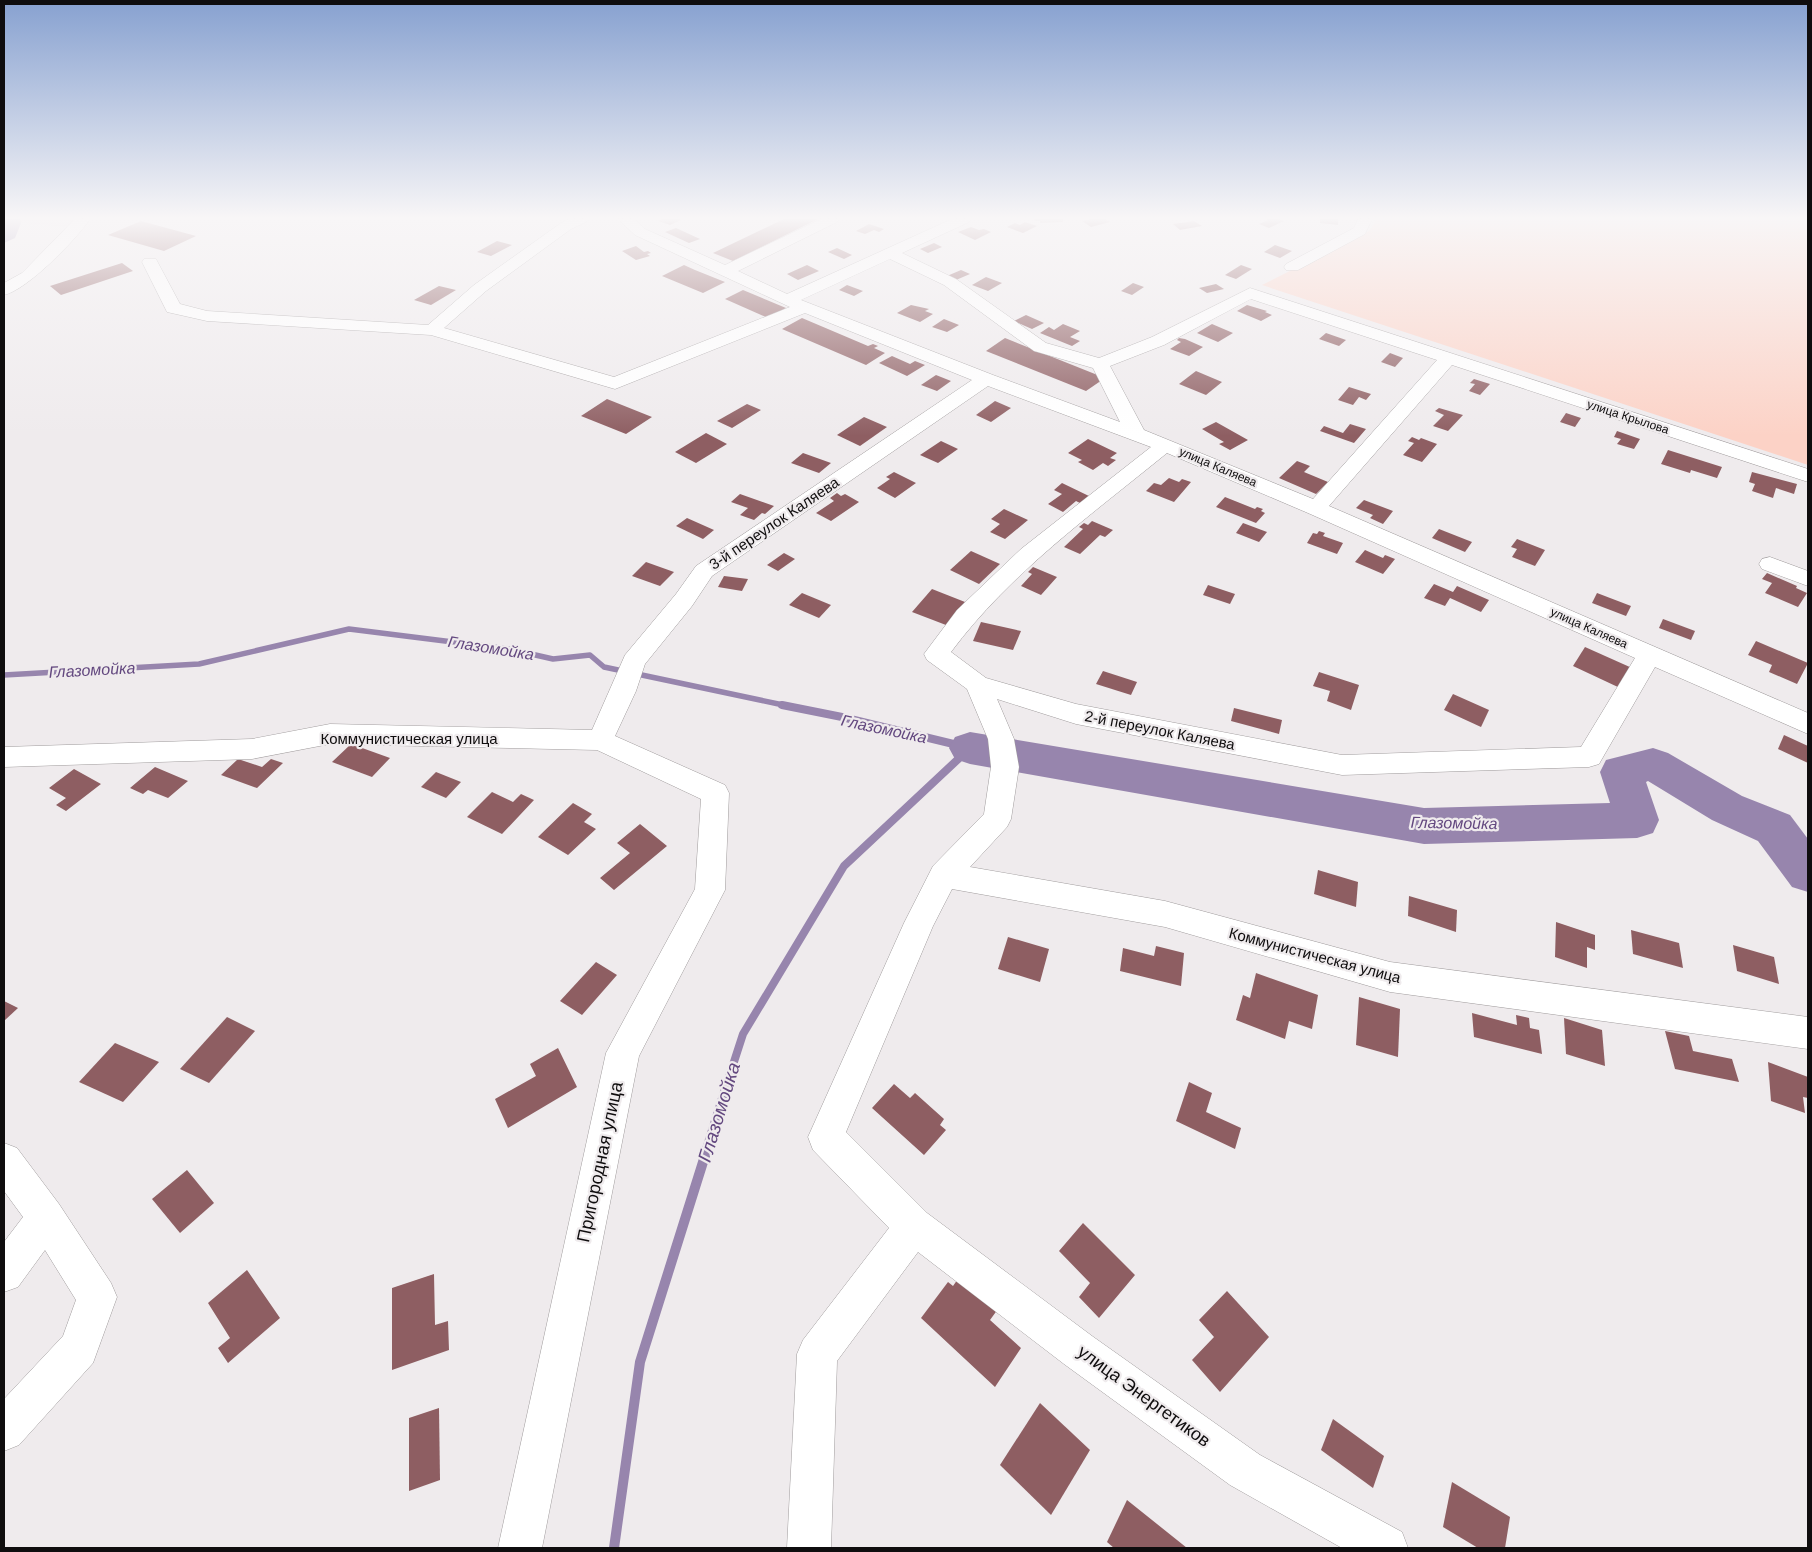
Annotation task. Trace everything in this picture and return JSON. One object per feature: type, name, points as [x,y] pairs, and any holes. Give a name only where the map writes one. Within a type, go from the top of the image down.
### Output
[{"type":"street","points":[[164,291],[172,308],[207,316],[432,330],[615,383],[796,303],[818,291]]},
{"type":"street","points":[[432,330],[476,291]]},
{"type":"street","name":"улица Каляева","points":[[771,291],[986,379],[1165,445],[1316,508],[1808,724]]},
{"type":"street","points":[[963,291],[1040,348],[1100,364],[1136,434]]},
{"type":"street","name":"улица Крылова","points":[[1100,364],[1158,341],[1250,293],[1808,476]]},
{"type":"street","points":[[1316,508],[1448,358]]},
{"type":"street","name":"3-й переулок Каляева","points":[[600,740],[623,691],[634,661],[684,600],[704,571],[986,379]]},
{"type":"street","points":[[1074,412],[1101,406],[1115,392]]},
{"type":"street","name":"2-й переулок Каляева","points":[[1165,445],[1028,554],[965,616],[936,654],[977,684],[1076,714],[1342,765],[1589,757],[1650,654]]},
{"type":"street","points":[[1770,564],[1808,579]]},
{"type":"street","points":[[944,875],[997,819],[1005,767],[1001,739],[977,684]]},
{"type":"street","name":"Коммунистическая улица","points":[[4,757],[252,749],[330,734],[600,740],[715,793]]},
{"type":"street","name":"Пригородная улица","points":[[520,1548],[623,1053],[710,890],[715,793]]},
{"type":"street","name":"Коммунистическая улица","points":[[944,875],[1165,914],[1390,977],[1808,1033]]},
{"type":"street","name":"улица Энергетиков","points":[[944,875],[919,923],[826,1137],[914,1226],[1078,1350],[1245,1470],[1386,1548]]},
{"type":"street","points":[[4,1161],[46,1217],[97,1297],[79,1349],[4,1430]]},
{"type":"street","points":[[4,1273],[46,1217]]},
{"type":"street","points":[[809,1548],[817,1354],[914,1226]]},
{"type":"shaded area","points":[[1281,291],[1808,291],[1808,465]]},
{"type":"building","points":[[57,291],[72,291],[61,295]]},
{"type":"building","points":[[429,291],[454,291],[431,305],[414,300]]},
{"type":"building","points":[[740,291],[746,291],[786,308],[768,318],[725,299]]},
{"type":"building","points":[[843,291],[862,291],[854,296]]},
{"type":"building","points":[[1122,291],[1137,291],[1132,295]]},
{"type":"building","points":[[911,305],[929,309],[925,311],[933,314],[920,322],[897,313]]},
{"type":"building","points":[[1247,305],[1267,311],[1265,312],[1272,315],[1261,321],[1237,311]]},
{"type":"building","points":[[1026,315],[1044,323],[1032,329],[1014,321]]},
{"type":"building","points":[[802,318],[868,346],[873,344],[878,346],[874,348],[885,353],[866,365],[782,329]]},
{"type":"building","points":[[944,319],[959,325],[947,332],[932,327]]},
{"type":"building","points":[[1063,324],[1080,331],[1070,337],[1080,341],[1072,346],[1040,333],[1049,327],[1054,330]]},
{"type":"building","points":[[1212,324],[1233,333],[1218,342],[1197,333]]},
{"type":"building","points":[[1326,333],[1346,340],[1339,346],[1319,339]]},
{"type":"building","points":[[1005,338],[1105,378],[1086,391],[986,351]]},
{"type":"building","points":[[1179,338],[1203,347],[1189,356],[1170,349],[1181,342],[1177,340]]},
{"type":"building","points":[[1390,353],[1403,358],[1395,367],[1381,362]]},
{"type":"building","points":[[892,356],[910,364],[915,361],[925,365],[907,376],[879,363]]},
{"type":"building","points":[[1196,371],[1222,382],[1206,395],[1179,384]]},
{"type":"building","points":[[936,375],[951,381],[937,391],[921,385]]},
{"type":"building","points":[[1474,379],[1490,384],[1480,395],[1469,391],[1475,384],[1470,383]]},
{"type":"building","points":[[1349,387],[1371,394],[1366,400],[1359,397],[1353,405],[1338,400]]},
{"type":"building","points":[[607,399],[652,417],[626,434],[581,416]]},
{"type":"building","points":[[995,401],[1011,408],[991,422],[976,415]]},
{"type":"building","points":[[747,404],[761,410],[732,428],[717,421]]},
{"type":"building","points":[[1439,408],[1463,415],[1448,431],[1433,426],[1444,415],[1435,411]]},
{"type":"building","points":[[1566,413],[1581,418],[1575,427],[1560,422]]},
{"type":"building","points":[[864,417],[887,427],[860,446],[837,435]]},
{"type":"building","points":[[1216,422],[1248,440],[1230,450],[1219,444],[1224,442],[1202,429]]},
{"type":"building","points":[[1350,424],[1366,429],[1354,443],[1320,431],[1324,426],[1343,433]]},
{"type":"building","points":[[1617,431],[1640,439],[1634,449],[1617,444],[1621,439],[1614,437]]},
{"type":"building","points":[[706,433],[727,444],[696,463],[675,452]]},
{"type":"building","points":[[1412,437],[1437,444],[1422,462],[1403,455],[1414,443],[1408,441]]},
{"type":"building","points":[[1088,439],[1117,453],[1110,458],[1116,460],[1108,466],[1103,463],[1093,470],[1078,462],[1082,460],[1068,453]]},
{"type":"building","points":[[941,441],[958,449],[938,463],[920,455]]},
{"type":"building","points":[[1668,450],[1722,467],[1717,478],[1691,470],[1690,473],[1661,464]]},
{"type":"building","points":[[803,453],[831,463],[819,473],[791,463]]},
{"type":"building","points":[[1297,461],[1310,466],[1304,472],[1328,482],[1316,494],[1279,478]]},
{"type":"building","points":[[894,472],[916,483],[895,498],[877,488],[890,479],[886,477]]},
{"type":"building","points":[[1752,472],[1797,484],[1794,494],[1776,488],[1773,498],[1752,491],[1755,484],[1749,482]]},
{"type":"building","points":[[1169,478],[1179,482],[1182,479],[1191,482],[1174,502],[1146,491],[1154,483],[1161,485]]},
{"type":"building","points":[[1062,483],[1091,497],[1082,504],[1076,501],[1063,512],[1048,504],[1062,494],[1054,490]]},
{"type":"building","points":[[837,493],[841,496],[845,494],[859,502],[831,521],[816,513],[834,501],[830,498]]},
{"type":"building","points":[[740,494],[774,506],[754,520],[740,515],[748,508],[731,502]]},
{"type":"building","points":[[1225,497],[1255,509],[1257,507],[1263,509],[1261,511],[1265,513],[1256,523],[1216,507]]},
{"type":"building","points":[[1364,500],[1393,511],[1383,524],[1370,518],[1373,515],[1356,508]]},
{"type":"building","points":[[1004,509],[1028,520],[1005,539],[990,532],[1000,524],[991,519]]},
{"type":"building","points":[[687,518],[714,530],[703,539],[676,526]]},
{"type":"building","points":[[1092,521],[1113,530],[1105,537],[1100,535],[1080,554],[1064,547],[1083,529],[1079,527],[1084,523],[1088,525]]},
{"type":"building","points":[[1243,523],[1267,532],[1259,542],[1236,533]]},
{"type":"building","points":[[1439,529],[1472,542],[1465,552],[1432,538]]},
{"type":"building","points":[[1319,531],[1325,533],[1323,536],[1343,543],[1337,554],[1307,543],[1313,533],[1317,534]]},
{"type":"building","points":[[1517,539],[1545,550],[1535,566],[1512,557],[1517,549],[1511,547]]},
{"type":"building","points":[[1365,550],[1383,558],[1385,555],[1395,559],[1383,574],[1355,562]]},
{"type":"building","points":[[971,551],[1000,564],[979,584],[950,570]]},
{"type":"building","points":[[784,553],[795,559],[778,571],[767,565]]},
{"type":"building","points":[[646,562],[674,572],[660,586],[632,576]]},
{"type":"building","points":[[1033,567],[1057,577],[1041,595],[1021,586],[1032,574],[1028,572]]},
{"type":"building","points":[[1767,573],[1797,586],[1796,588],[1807,593],[1798,607],[1765,593],[1772,583],[1762,579]]},
{"type":"building","points":[[724,576],[748,579],[742,591],[718,587]]},
{"type":"building","points":[[1434,584],[1453,592],[1457,586],[1489,600],[1481,612],[1450,598],[1445,606],[1424,598]]},
{"type":"building","points":[[1208,585],[1235,594],[1230,604],[1203,595]]},
{"type":"building","points":[[932,589],[965,602],[946,625],[912,612]]},
{"type":"building","points":[[802,593],[831,605],[819,618],[789,605]]},
{"type":"building","points":[[1597,593],[1631,606],[1626,616],[1592,603]]},
{"type":"building","points":[[1663,619],[1695,631],[1691,640],[1659,628]]},
{"type":"building","points":[[981,622],[1021,631],[1013,650],[973,641]]},
{"type":"building","points":[[1756,641],[1808,663],[1797,684],[1769,672],[1772,665],[1748,655]]},
{"type":"building","points":[[1585,647],[1632,668],[1620,688],[1573,666]]},
{"type":"building","points":[[1103,671],[1137,682],[1131,695],[1096,684]]},
{"type":"building","points":[[1319,672],[1359,685],[1351,710],[1327,701],[1330,691],[1313,686]]},
{"type":"building","points":[[1453,694],[1489,710],[1481,727],[1444,710]]},
{"type":"building","points":[[1234,708],[1282,720],[1279,734],[1231,721]]},
{"type":"building","points":[[1784,735],[1808,746],[1808,763],[1778,749]]},
{"type":"building","points":[[351,744],[390,758],[372,777],[332,762]]},
{"type":"building","points":[[238,759],[262,767],[271,759],[283,763],[257,788],[221,775]]},
{"type":"building","points":[[155,767],[188,781],[168,798],[148,790],[143,794],[130,788]]},
{"type":"building","points":[[74,769],[101,784],[66,811],[56,805],[66,798],[49,788]]},
{"type":"building","points":[[436,772],[461,782],[446,798],[421,787]]},
{"type":"building","points":[[492,792],[513,802],[521,794],[534,800],[502,834],[467,817]]},
{"type":"building","points":[[573,803],[592,814],[584,822],[596,829],[568,855],[538,837]]},
{"type":"building","points":[[640,824],[667,846],[614,890],[600,878],[630,853],[617,843]]},
{"type":"building","points":[[1318,870],[1358,882],[1356,907],[1314,894]]},
{"type":"building","points":[[1409,896],[1457,910],[1456,932],[1408,916]]},
{"type":"building","points":[[1556,922],[1595,935],[1595,950],[1587,947],[1587,968],[1555,957]]},
{"type":"building","points":[[1631,930],[1679,943],[1683,968],[1633,954]]},
{"type":"building","points":[[1008,937],[1049,949],[1040,982],[998,969]]},
{"type":"building","points":[[1733,945],[1774,957],[1779,984],[1737,971]]},
{"type":"building","points":[[1156,946],[1184,953],[1181,986],[1120,971],[1123,948],[1154,956]]},
{"type":"building","points":[[596,962],[617,975],[582,1015],[560,1001]]},
{"type":"building","points":[[1256,973],[1318,995],[1312,1029],[1289,1021],[1285,1039],[1236,1020],[1243,995],[1250,998]]},
{"type":"building","points":[[1359,997],[1400,1009],[1398,1057],[1356,1045]]},
{"type":"building","points":[[4,1001],[18,1008],[4,1021]]},
{"type":"building","points":[[1472,1013],[1517,1025],[1516,1015],[1529,1018],[1530,1028],[1539,1030],[1542,1054],[1474,1037]]},
{"type":"building","points":[[227,1017],[255,1031],[209,1083],[180,1069]]},
{"type":"building","points":[[1564,1018],[1602,1030],[1605,1066],[1566,1054]]},
{"type":"building","points":[[1665,1031],[1689,1036],[1693,1051],[1732,1059],[1739,1082],[1675,1069]]},
{"type":"building","points":[[115,1043],[159,1062],[123,1102],[79,1082]]},
{"type":"building","points":[[558,1048],[577,1087],[508,1128],[495,1099],[536,1076],[530,1064]]},
{"type":"building","points":[[1768,1062],[1808,1077],[1808,1098],[1803,1097],[1805,1113],[1771,1101]]},
{"type":"building","points":[[1189,1082],[1212,1093],[1206,1112],[1241,1128],[1235,1149],[1176,1121]]},
{"type":"building","points":[[894,1084],[910,1098],[915,1093],[944,1119],[940,1125],[946,1130],[924,1155],[872,1108]]},
{"type":"building","points":[[187,1170],[214,1203],[180,1233],[152,1199]]},
{"type":"building","points":[[1083,1223],[1135,1275],[1099,1318],[1079,1297],[1090,1283],[1059,1251]]},
{"type":"building","points":[[247,1270],[280,1318],[228,1363],[218,1348],[230,1338],[208,1303]]},
{"type":"building","points":[[434,1274],[435,1325],[448,1321],[449,1350],[392,1370],[392,1288]]},
{"type":"building","points":[[960,1276],[998,1309],[990,1320],[1021,1348],[995,1387],[921,1318],[948,1282],[953,1286]]},
{"type":"building","points":[[1227,1291],[1269,1337],[1220,1392],[1192,1360],[1214,1337],[1199,1320]]},
{"type":"building","points":[[1040,1403],[1090,1450],[1051,1515],[1000,1465]]},
{"type":"building","points":[[439,1408],[440,1480],[409,1491],[409,1418]]},
{"type":"building","points":[[1333,1419],[1384,1456],[1373,1488],[1321,1450]]},
{"type":"building","points":[[1452,1482],[1510,1517],[1505,1548],[1478,1548],[1443,1527]]},
{"type":"building","points":[[1127,1500],[1187,1548],[1114,1548],[1107,1542]]},
{"type":"waterway","name":"Глазомойка","points":[[4,675],[199,664],[349,629],[509,649],[553,659],[590,655],[604,667],[788,706]]},
{"type":"waterway","name":"Глазомойка","points":[[731,1071],[743,1034],[844,866],[970,748],[842,717],[782,705]]},
{"type":"waterway","name":"Глазомойка","points":[[970,748],[1424,826],[1637,820],[1621,772],[1653,764],[1727,808],[1774,828],[1808,873]]},
{"type":"waterway","name":"Глазомойка","points":[[614,1548],[640,1362],[732,1070]]}]
